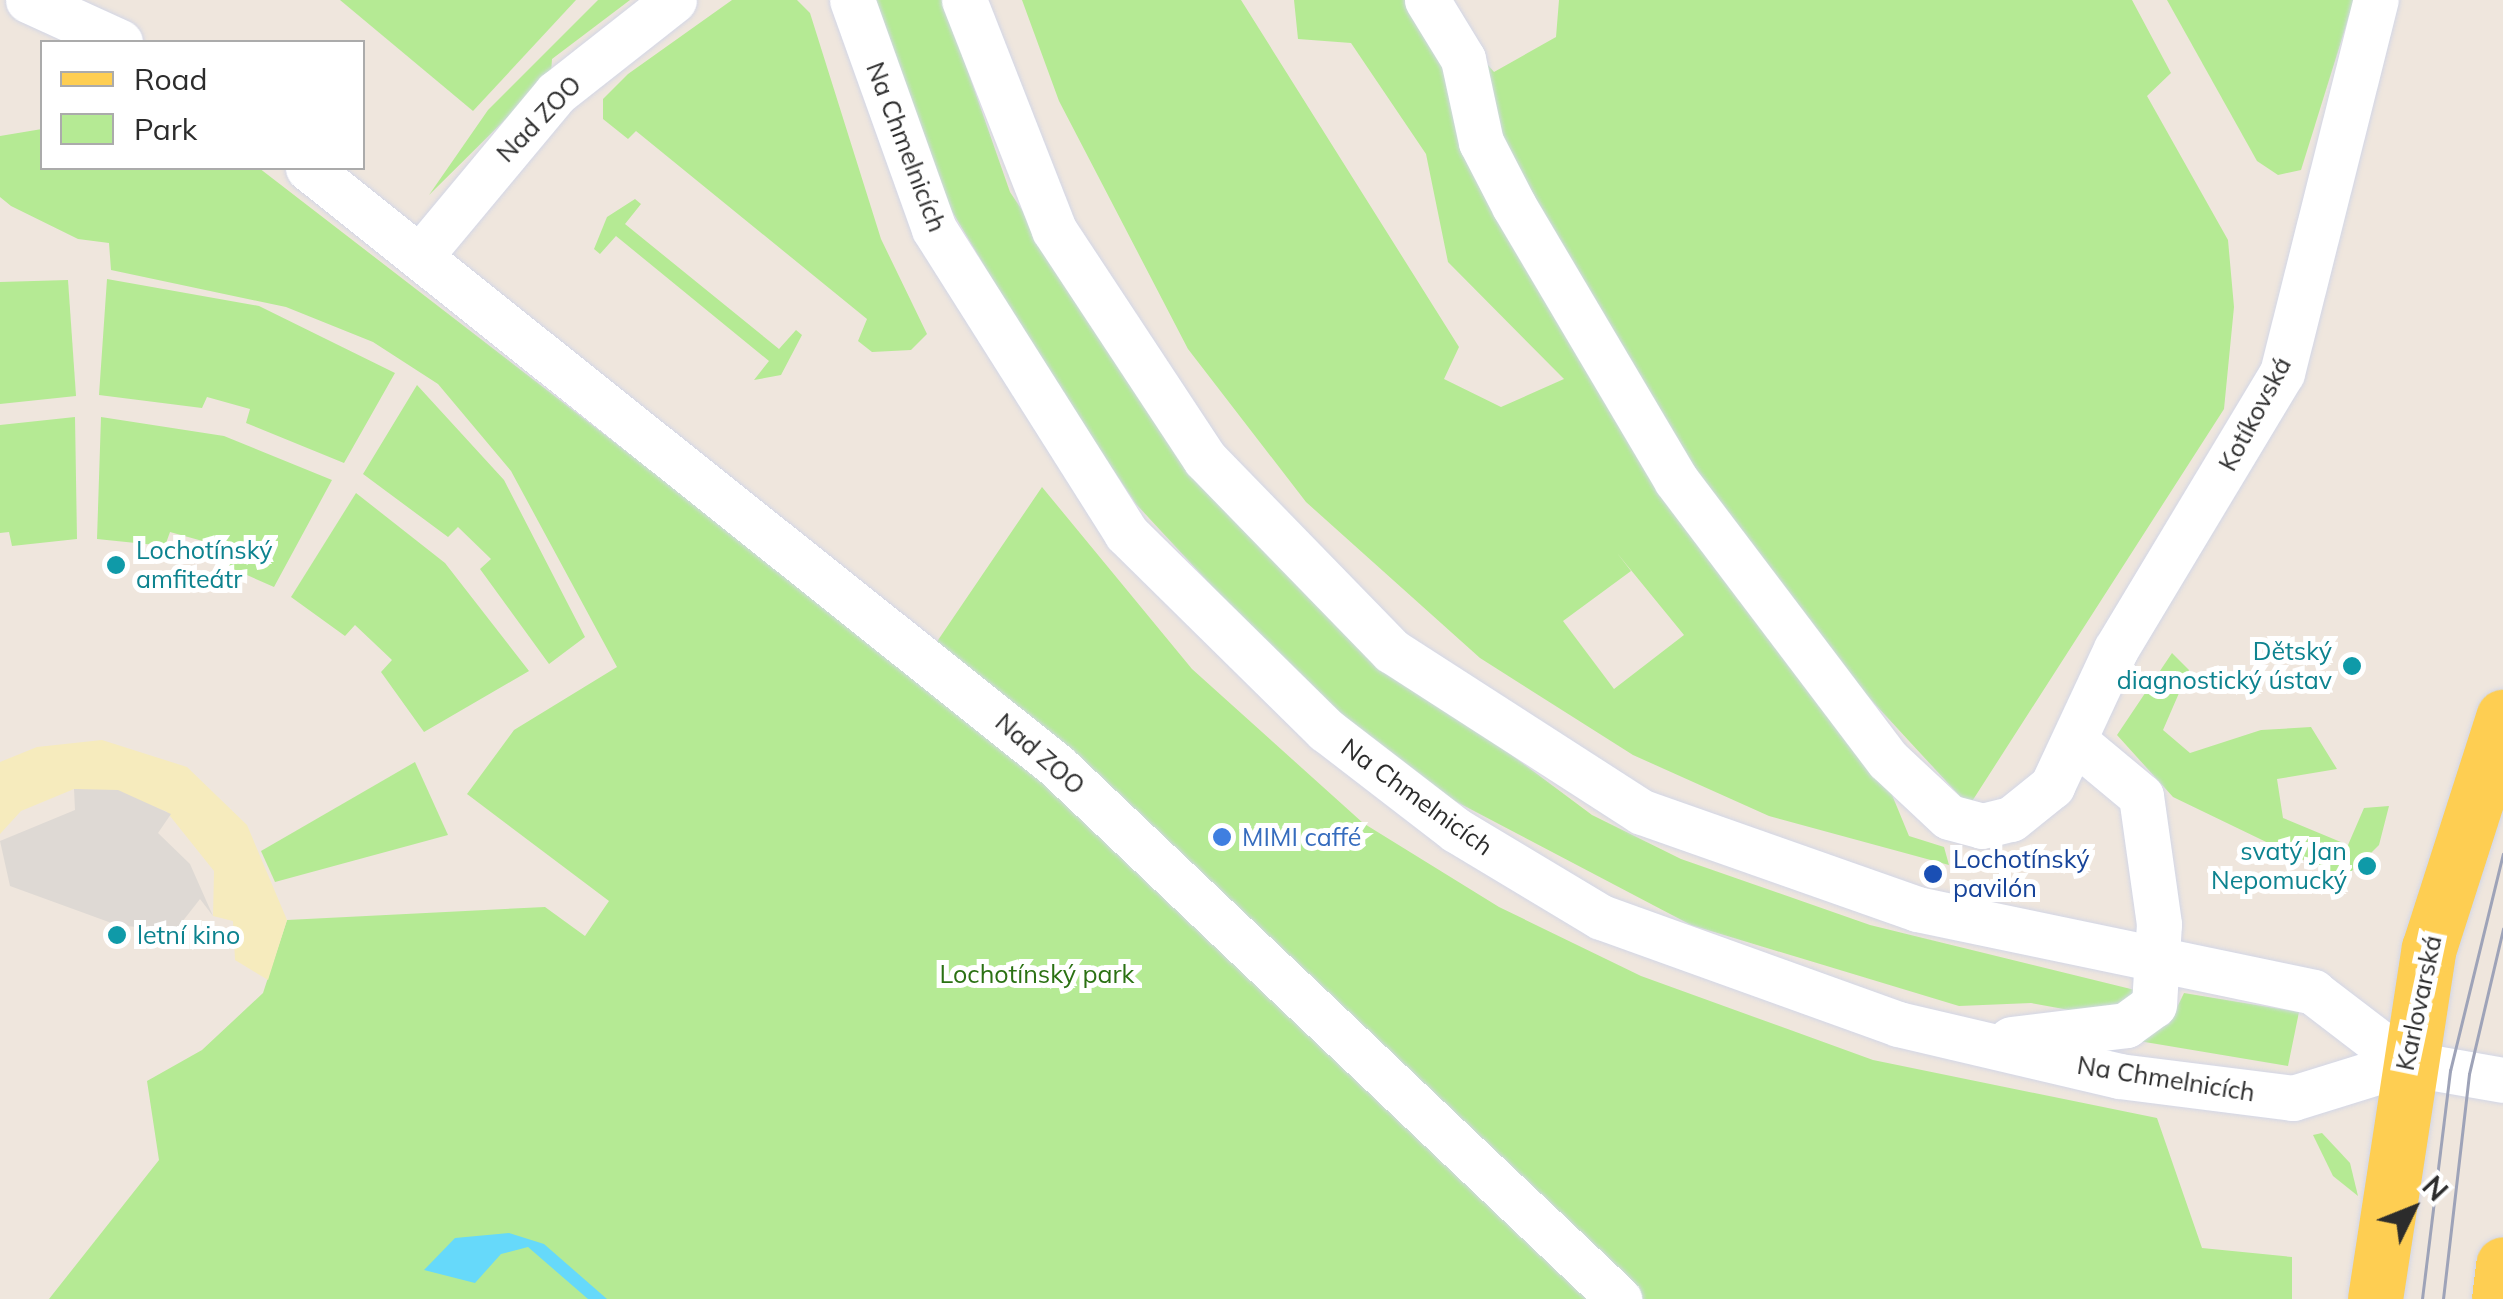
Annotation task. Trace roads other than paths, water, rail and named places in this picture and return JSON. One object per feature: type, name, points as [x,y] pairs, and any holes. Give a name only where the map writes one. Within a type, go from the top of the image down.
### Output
[{"type":"main road","name":"Karlovarská","points":[[2375,1299],[2406,1063],[2455,854],[2503,716]]},
{"type":"main road","points":[[2500,1299],[2503,1264]]},
{"type":"street","points":[[28,0],[116,40]]},
{"type":"street","name":"Nad ZOO","points":[[421,255],[556,94],[674,0]]},
{"type":"street","name":"Na Chmelnicích","points":[[852,0],[934,230],[1126,533],[1326,730],[1456,830],[1601,917],[1898,1024],[2119,1076],[2294,1098],[2406,1063],[2503,1080]]},
{"type":"street","name":"Na Chmelnicích","points":[[964,0],[1054,230],[1205,459],[1392,651],[1642,812],[1917,909],[2157,955],[2313,992],[2406,1063]]},
{"type":"street","name":"Kotíkovská","points":[[1427,0],[1463,59],[1481,142],[1514,206],[1676,480],[1888,760],[1949,818],[1982,826],[2033,804],[2075,741],[2116,648],[2282,373],[2376,0]]},
{"type":"street","name":"Nad ZOO","points":[[311,170],[1058,766],[1620,1299]]},
{"type":"street","points":[[1975,1042],[2143,1018],[2154,1005],[2157,955],[2141,796],[2075,741]]},
{"type":"water","points":[[509,1233],[544,1244],[607,1299],[588,1299],[528,1247],[501,1254],[475,1283],[424,1270],[455,1238]]},
{"type":"tram line","points":[[2422,1299],[2450,1071],[2503,854]]},
{"type":"tram line","points":[[2443,1299],[2469,1074],[2503,929]]},
{"type":"place","name":"Lochotínský amfiteátr","points":[[116,565]]},
{"type":"place","name":"Dětský diagnostický ústav","points":[[2352,666]]},
{"type":"place","name":"MIMI caffé","points":[[1222,837]]},
{"type":"place","name":"svatý Jan Nepomucký","points":[[2367,866]]},
{"type":"place","name":"Lochotínský pavilón","points":[[1933,874]]},
{"type":"place","name":"letní kino","points":[[117,935]]},
{"type":"park label","name":"Lochotínský park","points":[[1037,974]]}]
